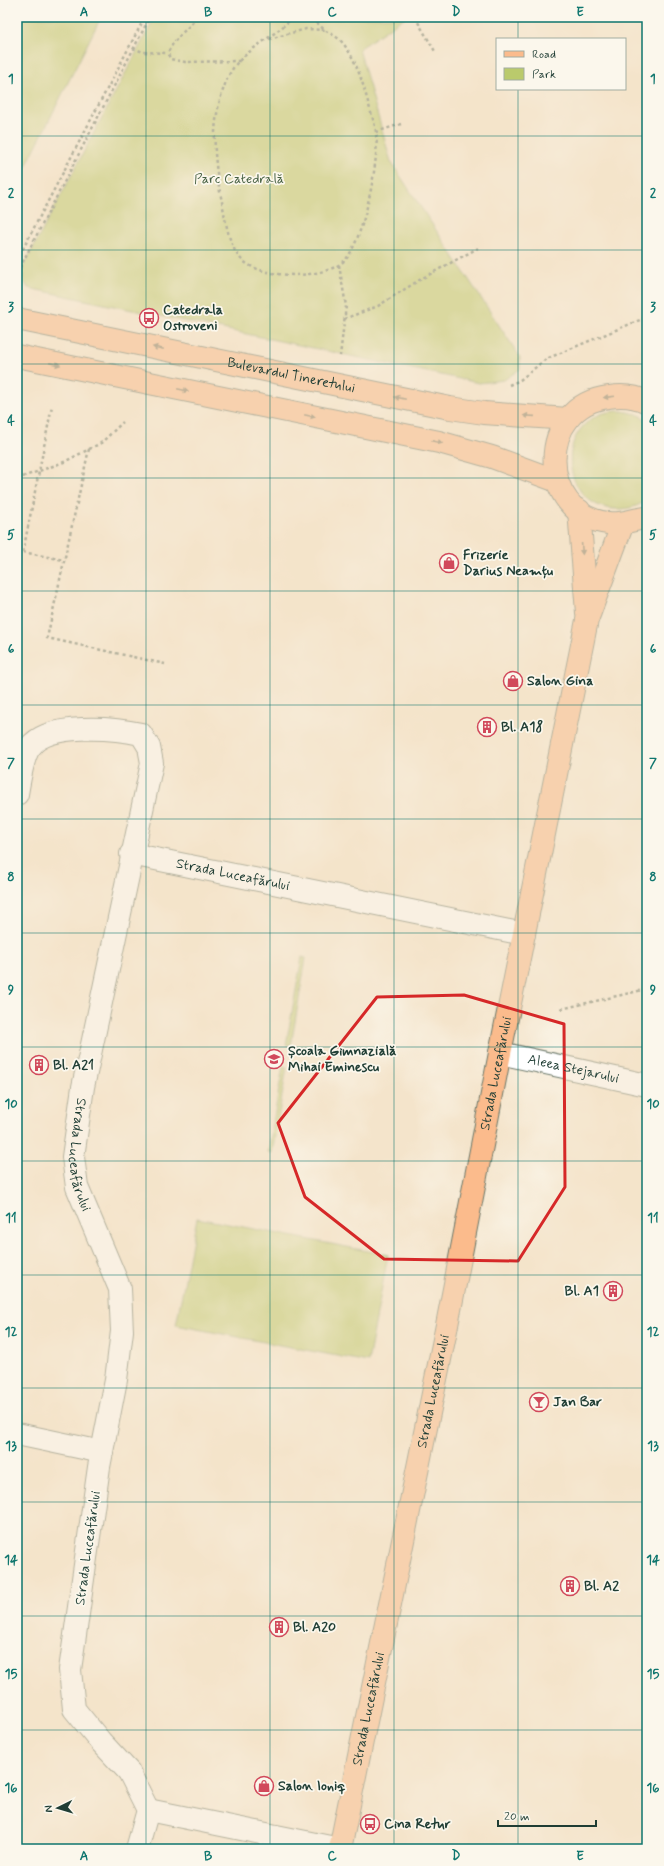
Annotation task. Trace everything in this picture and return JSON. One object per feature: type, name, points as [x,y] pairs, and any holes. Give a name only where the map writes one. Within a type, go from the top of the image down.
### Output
[{"type":"main road","name":"Bulevardul Tineretului","points":[[17,319],[450,408],[484,413],[568,419]]},
{"type":"main road","points":[[17,356],[439,442],[492,457],[557,481]]},
{"type":"main road","points":[[646,518],[623,523],[607,523],[592,518],[579,510],[566,497],[557,481],[554,459],[558,437],[568,419],[580,408],[599,398],[621,395],[647,402]]},
{"type":"main road","name":"Strada Luceafărului","points":[[579,510],[587,620]]},
{"type":"main road","name":"Strada Luceafărului","points":[[340,1849],[447,1325],[587,620],[623,523]]},
{"type":"street","name":"Strada Luceafărului","points":[[17,794],[28,748],[37,738],[68,729],[126,731],[141,734],[149,747],[152,763],[131,854],[82,1087],[73,1157],[77,1187],[120,1289],[122,1331],[116,1380],[102,1452],[70,1670],[74,1709],[101,1742],[129,1772],[148,1810],[340,1849]]},
{"type":"street","name":"Strada Luceafărului","points":[[131,854],[524,934]]},
{"type":"street","name":"Aleea Stejarului","points":[[500,1053],[647,1085]]},
{"type":"street","points":[[17,1434],[102,1452]]},
{"type":"street","points":[[137,1849],[148,1810]]},
{"type":"path","points":[[17,260],[145,17]]},
{"type":"path","points":[[17,273],[150,17]]},
{"type":"path","points":[[197,17],[170,46],[168,53],[170,58],[185,62],[240,61]]},
{"type":"path","points":[[293,17],[240,61],[230,72],[216,113],[213,141],[219,186],[230,236],[236,254],[244,262],[261,271],[277,275],[299,275],[339,265],[347,258],[358,237],[374,178],[376,132],[361,78],[353,59],[340,40],[325,30],[312,17]]},
{"type":"path","points":[[415,17],[436,54]]},
{"type":"path","points":[[267,39],[306,28],[325,30]]},
{"type":"path","points":[[129,47],[143,52],[168,53]]},
{"type":"path","points":[[376,132],[401,124]]},
{"type":"path","points":[[344,319],[378,306],[421,279],[478,248]]},
{"type":"path","points":[[339,265],[346,306],[340,354]]},
{"type":"path","points":[[508,386],[520,380],[546,359],[647,317]]},
{"type":"path","points":[[23,552],[52,406]]},
{"type":"path","points":[[17,479],[64,462],[101,443],[123,422]]},
{"type":"path","points":[[89,449],[46,638],[165,664]]},
{"type":"path","points":[[17,550],[64,560]]},
{"type":"path","points":[[561,1009],[647,988]]},
{"type":"highlighted area","points":[[464,995],[564,1024],[565,1187],[518,1261],[384,1259],[305,1197],[278,1123],[377,997]]},
{"type":"green space","points":[[17,17],[101,17],[17,184]]},
{"type":"green space","name":"Parc Catedrală","points":[[155,17],[405,17],[359,49],[391,162],[520,357],[520,369],[504,380],[479,383],[28,288],[23,280],[23,267]]},
{"type":"green space","points":[[622,411],[637,414],[647,420],[647,500],[634,507],[619,509],[602,507],[588,499],[578,488],[572,474],[570,458],[573,443],[581,429],[593,418],[603,413]]},
{"type":"green space","points":[[302,957],[306,958],[291,1045],[286,1045]]},
{"type":"green space","points":[[283,1066],[287,1067],[272,1153],[268,1152]]},
{"type":"green space","points":[[197,1218],[388,1255],[368,1362],[176,1325]]},
{"type":"place","name":"Catedrala Ostroveni","points":[[149,318]]},
{"type":"place","name":"Frizerie Darius Neamțu","points":[[449,563]]},
{"type":"place","name":"Salon Gina","points":[[513,681]]},
{"type":"place","name":"Bl. A18","points":[[487,727]]},
{"type":"place","name":"Școala Gimnazială Mihai Eminescu","points":[[274,1059]]},
{"type":"place","name":"Bl. A21","points":[[39,1065]]},
{"type":"place","name":"Bl. A1","points":[[613,1291]]},
{"type":"place","name":"Jan Bar","points":[[539,1402]]},
{"type":"place","name":"Bl. A2","points":[[570,1586]]},
{"type":"place","name":"Bl. A20","points":[[279,1627]]},
{"type":"place","name":"Salon Ioniq","points":[[264,1786]]},
{"type":"place","name":"Cina Retur","points":[[370,1824]]}]
